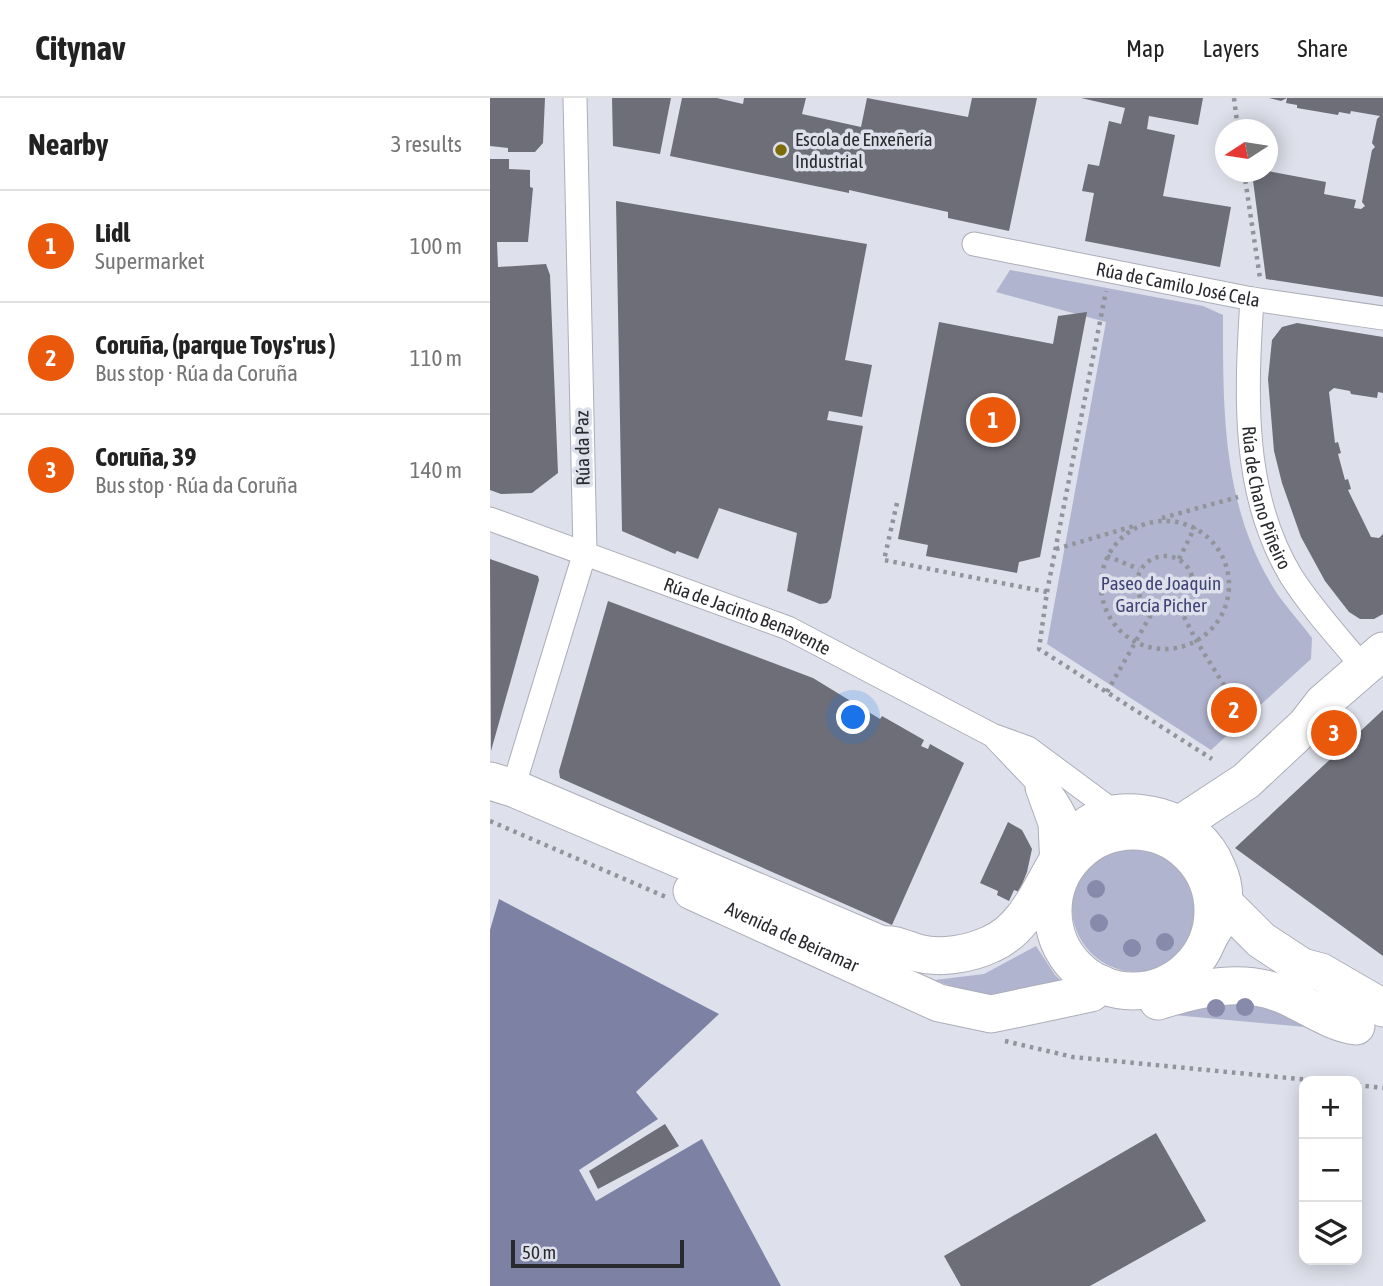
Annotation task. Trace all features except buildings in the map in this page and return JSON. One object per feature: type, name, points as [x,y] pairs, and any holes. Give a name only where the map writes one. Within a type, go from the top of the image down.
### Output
[{"type":"main road","points":[[1177,978],[1202,953],[1215,894],[1211,836],[1217,819],[1242,797],[1246,781],[1306,725],[1323,703],[1374,660]]},
{"type":"main road","points":[[1246,781],[1229,782],[1182,804],[1135,831],[1099,839],[1065,856],[1054,910],[1055,928],[1062,946],[1085,975],[1120,990],[1140,991],[1159,987],[1177,978],[1214,971],[1246,971],[1277,981],[1350,1016],[1376,1019]]},
{"type":"main road","name":"Avenida de Beiramar","points":[[498,792],[882,945],[893,944],[918,953],[935,955],[959,954],[993,944],[1021,920],[1065,856]]},
{"type":"main road","name":"Avenida de Beiramar","points":[[498,792],[531,821],[993,1026],[1091,993],[1101,984]]},
{"type":"main road","points":[[1151,821],[1199,866],[1215,894],[1261,940],[1302,967],[1321,972],[1376,1019]]},
{"type":"main road","name":"Avenida de Beiramar","points":[[882,945],[889,955],[918,965],[943,969],[967,968],[1000,958],[1025,940],[1054,910]]},
{"type":"main road","points":[[993,1026],[1004,1021],[1104,1002],[1156,1002],[1191,992],[1234,985],[1283,995],[1345,1024],[1376,1019]]},
{"type":"street","name":"Rúa da Paz","points":[[498,792],[585,552],[575,98]]},
{"type":"street","name":"Rúa de Camilo José Cela","points":[[974,244],[1252,299],[1383,318]]},
{"type":"street","name":"Rúa de Chano Piñeiro","points":[[1252,299],[1247,375],[1250,440],[1256,486],[1266,522],[1296,583],[1315,610],[1374,660]]},
{"type":"street","name":"Rúa de Jacinto Benavente","points":[[490,519],[788,628],[992,735],[1028,748],[1109,808],[1151,821]]},
{"type":"street","name":"Rúa de Jacinto Benavente","points":[[992,735],[1037,782],[1045,784],[1059,803],[1065,856]]},
{"type":"street","name":"Rúa de Jacinto Benavente","points":[[1037,782],[1037,793],[1065,856]]},
{"type":"path","points":[[1234,98],[1237,119]]},
{"type":"path","points":[[1245,182],[1261,286],[1252,299]]},
{"type":"path","points":[[1107,284],[1047,592],[1039,649],[1212,759]]},
{"type":"path","points":[[1056,549],[1242,496]]},
{"type":"path","points":[[897,503],[884,560],[1047,592]]},
{"type":"path","points":[[1171,520],[1195,527],[1214,542],[1224,558],[1230,580],[1227,606],[1216,626],[1197,642],[1166,649],[1136,642],[1119,631],[1104,605],[1101,578],[1107,556],[1118,540],[1133,528],[1151,521],[1171,520]]},
{"type":"path","points":[[1179,559],[1195,527]]},
{"type":"path","points":[[1107,556],[1139,569]]},
{"type":"path","points":[[1157,557],[1179,559],[1186,565],[1194,582],[1189,601],[1181,609],[1171,613],[1153,611],[1141,600],[1138,591],[1139,569],[1157,557]]},
{"type":"path","points":[[1181,609],[1197,642],[1249,725]]},
{"type":"path","points":[[1107,692],[1153,611]]},
{"type":"path","points":[[993,1026],[1073,1057],[1299,1079]]},
{"type":"path","points":[[1362,1086],[1383,1088]]},
{"type":"green space","name":"Paseo de Joaquin García Picher","points":[[1010,270],[1203,306],[1223,315],[1228,452],[1242,519],[1270,582],[1312,638],[1311,659],[1211,750],[1047,644],[1106,322],[996,292]]},
{"type":"green space","points":[[1137,842],[1162,847],[1183,861],[1197,882],[1202,907],[1197,932],[1183,953],[1162,967],[1137,972],[1112,967],[1091,953],[1077,932],[1072,907],[1077,882],[1091,861],[1112,847]]},
{"type":"green space","points":[[1036,946],[1055,975],[1067,986],[1000,996],[971,992],[935,980],[984,974]]},
{"type":"green space","points":[[1236,991],[1337,1030],[1152,1013]]},
{"type":"shaded area","points":[[499,899],[719,1014],[636,1092],[658,1119],[579,1170],[596,1201],[702,1139],[781,1286],[490,1286],[490,930]]},
{"type":"place","name":"Escola de Enxeñería Industrial","points":[[781,150]]},
{"type":"place","name":"Lidl","points":[[993,420]]},
{"type":"place","name":"Coruña, (parque Toys'rus )","points":[[1234,710]]},
{"type":"place","name":"Coruña, 39","points":[[1334,733]]}]
